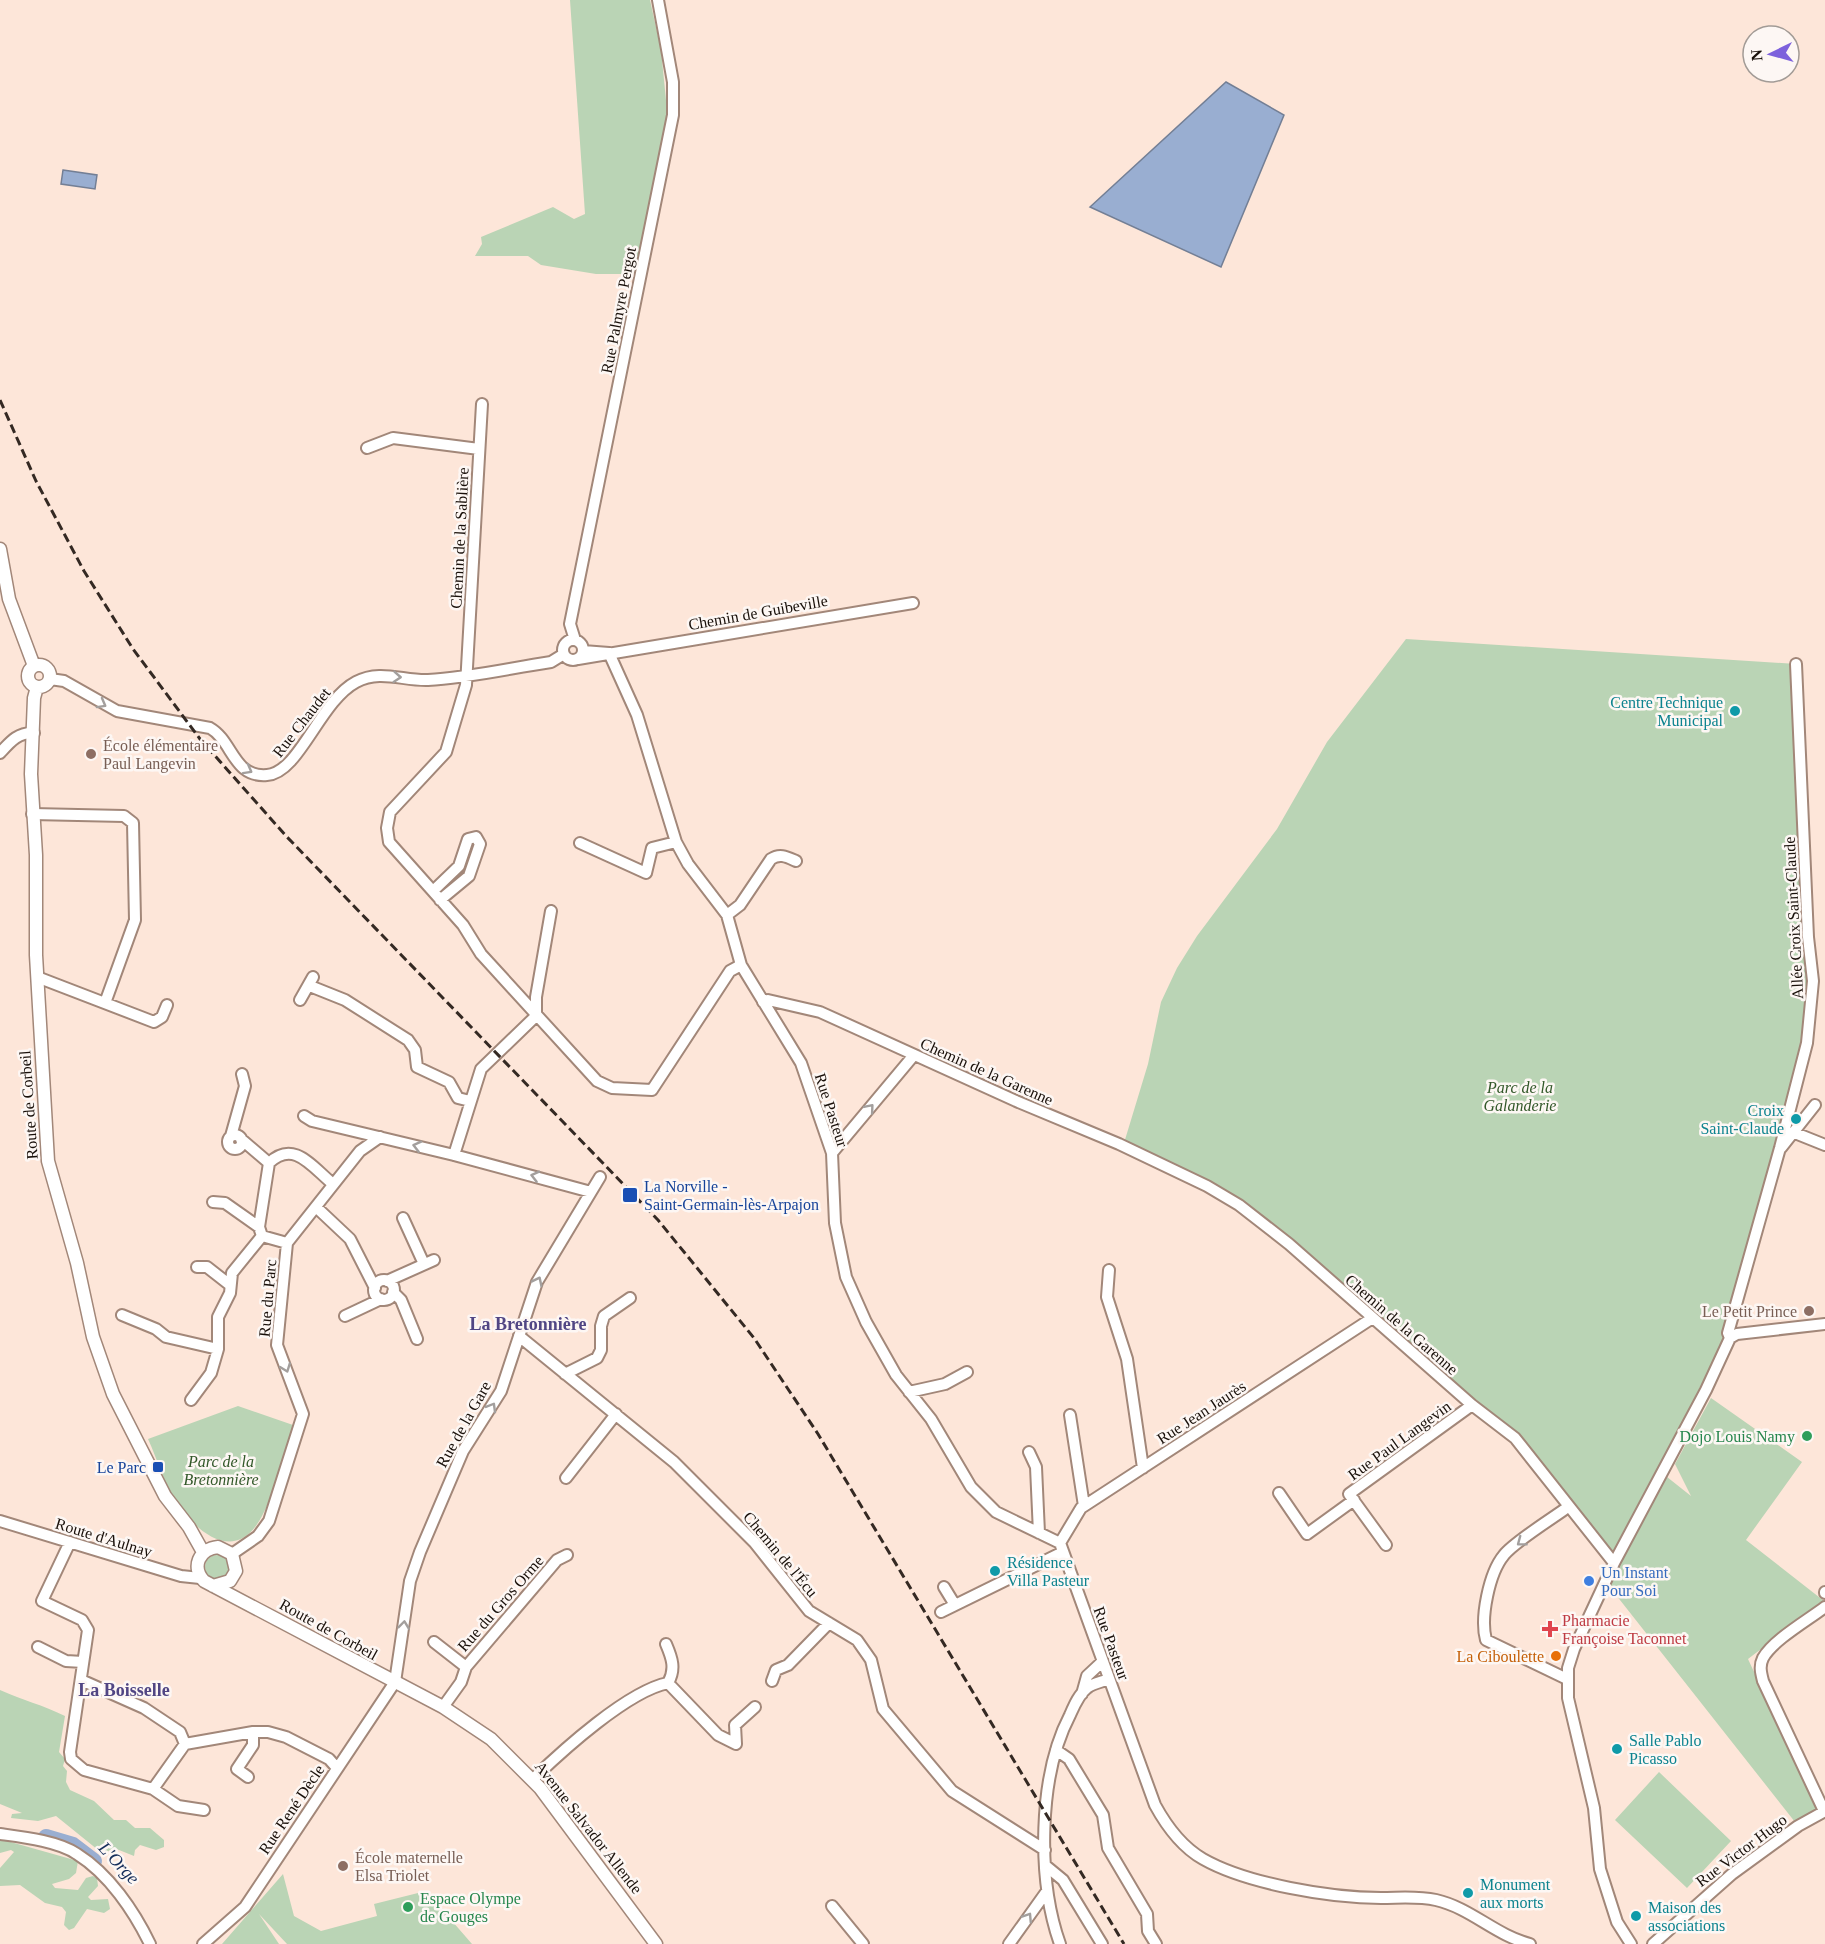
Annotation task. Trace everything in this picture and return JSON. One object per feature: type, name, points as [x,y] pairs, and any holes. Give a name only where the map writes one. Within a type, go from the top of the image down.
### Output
[{"type":"main road","points":[[0,549],[5,597],[34,666],[28,678],[37,687],[44,686],[50,678],[48,668],[41,665],[34,666]]},
{"type":"main road","name":"Route de Corbeil","points":[[37,687],[34,698],[32,814],[36,855],[37,977],[48,1161],[77,1263],[93,1337],[113,1394],[165,1496],[189,1527],[218,1547]]},
{"type":"main road","name":"Route de Corbeil","points":[[189,1527],[200,1558]]},
{"type":"main road","points":[[234,1576],[225,1585],[213,1586],[200,1578],[200,1558],[218,1547],[232,1554],[236,1565],[234,1576],[238,1590],[248,1603]]},
{"type":"main road","name":"Route de Corbeil","points":[[213,1586],[395,1682]]},
{"type":"main road","name":"Avenue Salvador Allende","points":[[395,1682],[443,1707],[491,1739],[533,1779],[603,1868],[657,1944]]},
{"type":"street","name":"Rue Palmyre Pergot","points":[[571,641],[570,624],[673,115],[673,82],[658,0]]},
{"type":"street","name":"Chemin de la Sablière","points":[[482,404],[467,675],[446,752],[394,806],[388,820],[389,842],[463,925],[481,954],[602,1085],[616,1089],[652,1090],[730,971],[741,965]]},
{"type":"street","points":[[367,448],[393,438],[479,449]]},
{"type":"street","name":"Chemin de Guibeville","points":[[609,654],[913,603]]},
{"type":"street","points":[[580,655],[582,645],[571,641],[564,654],[568,659],[580,655],[609,654],[637,715],[676,842],[688,864],[727,915],[741,965]]},
{"type":"street","name":"Rue Chaudet","points":[[50,678],[64,681],[117,711],[210,728],[218,735],[239,765],[259,776],[273,775],[285,769],[320,716],[346,689],[360,680],[374,675],[426,680],[467,675],[551,662],[564,654]]},
{"type":"street","name":"Allée Croix Saint-Claude","points":[[1614,1563],[1706,1390],[1730,1338],[1728,1333],[1807,1043],[1814,981],[1808,937],[1796,664]]},
{"type":"street","points":[[0,753],[14,738],[34,733]]},
{"type":"street","points":[[32,814],[124,816],[134,823],[135,920],[105,1003]]},
{"type":"street","points":[[476,837],[480,844],[469,876],[436,895],[456,871],[468,839],[476,837]]},
{"type":"street","points":[[580,843],[646,873],[652,848],[676,842]]},
{"type":"street","points":[[727,915],[740,905],[771,859],[777,855],[796,861]]},
{"type":"street","points":[[454,1155],[481,1069],[536,1016],[536,997],[551,911]]},
{"type":"street","name":"Rue Pasteur","points":[[741,965],[801,1063],[832,1152],[836,1223],[846,1277],[866,1322],[896,1375],[932,1419],[971,1487],[996,1512],[1062,1547],[1155,1805],[1168,1828],[1203,1859],[1235,1872],[1299,1889],[1435,1900],[1466,1910],[1501,1933],[1530,1944]]},
{"type":"street","points":[[37,977],[154,1022],[162,1017],[167,1005]]},
{"type":"street","points":[[300,1000],[312,982],[345,1000],[408,1040],[415,1050],[417,1067],[448,1082],[458,1098],[470,1101]]},
{"type":"street","name":"Chemin de la Garenne","points":[[763,1002],[768,1000],[820,1012],[1119,1144],[1207,1186],[1239,1205],[1289,1244],[1472,1405],[1515,1437],[1614,1563]]},
{"type":"street","points":[[832,1152],[914,1055]]},
{"type":"street","points":[[242,1074],[245,1086],[236,1138],[269,1162]]},
{"type":"street","points":[[1780,1148],[1795,1133],[1815,1105]]},
{"type":"street","points":[[304,1116],[312,1121],[454,1155],[591,1192]]},
{"type":"street","points":[[1795,1133],[1825,1145]]},
{"type":"street","name":"Rue du Parc","points":[[232,1554],[258,1536],[269,1521],[303,1414],[277,1345],[287,1243],[360,1151],[380,1137]]},
{"type":"street","points":[[191,1400],[211,1372],[218,1349],[218,1317],[230,1293],[232,1272],[261,1231],[269,1162],[283,1152],[294,1152],[333,1184]]},
{"type":"street","name":"Rue de la Gare","points":[[395,1682],[410,1581],[420,1552],[463,1451],[501,1391],[537,1282],[600,1177]]},
{"type":"street","points":[[213,1202],[225,1203],[261,1231],[287,1243]]},
{"type":"street","points":[[316,1207],[350,1239],[375,1288],[376,1295],[381,1299]]},
{"type":"street","points":[[375,1288],[380,1282],[429,1262],[404,1218]]},
{"type":"street","points":[[197,1267],[207,1267],[230,1285]]},
{"type":"street","points":[[1109,1270],[1107,1297],[1127,1359],[1143,1467]]},
{"type":"street","points":[[387,1281],[392,1285],[393,1292],[400,1300],[417,1339]]},
{"type":"street","points":[[345,1316],[381,1299],[388,1299],[393,1292]]},
{"type":"street","points":[[565,1374],[597,1358],[601,1350],[601,1326],[604,1316],[630,1298]]},
{"type":"street","points":[[122,1315],[156,1329],[166,1337],[218,1349]]},
{"type":"street","name":"Rue Jean Jaurès","points":[[1062,1547],[1084,1506],[1371,1318]]},
{"type":"street","points":[[1730,1338],[1737,1334],[1825,1324]]},
{"type":"street","name":"Chemin de l'Écu","points":[[519,1336],[674,1462],[754,1542],[801,1604],[857,1640],[871,1660],[883,1709],[952,1791],[1045,1850]]},
{"type":"street","points":[[909,1392],[945,1384],[967,1372]]},
{"type":"street","name":"Rue Paul Langevin","points":[[1386,1545],[1350,1494],[1472,1405]]},
{"type":"street","points":[[566,1478],[616,1414]]},
{"type":"street","points":[[1070,1415],[1084,1506]]},
{"type":"street","points":[[1029,1452],[1036,1467],[1039,1533]]},
{"type":"street","name":"Rue Paul Langevin","points":[[1279,1493],[1307,1534],[1354,1500]]},
{"type":"street","points":[[1567,1679],[1486,1640],[1484,1633],[1485,1598],[1504,1555],[1568,1507]]},
{"type":"street","name":"Route d'Aulnay","points":[[0,1521],[169,1572],[200,1578]]},
{"type":"street","points":[[70,1542],[42,1601],[82,1620],[88,1629],[70,1752],[75,1764],[94,1772],[153,1789],[178,1806],[204,1810]]},
{"type":"street","points":[[941,1612],[1062,1547]]},
{"type":"street","name":"Rue du Gros Orme","points":[[443,1707],[461,1682],[466,1666],[557,1560],[567,1555]]},
{"type":"street","points":[[169,1572],[200,1558]]},
{"type":"street","points":[[1614,1563],[1574,1649],[1567,1679],[1568,1698],[1594,1808],[1600,1869],[1617,1922],[1631,1944]]},
{"type":"street","points":[[944,1587],[955,1605]]},
{"type":"street","points":[[1825,1607],[1772,1648],[1762,1660],[1760,1667],[1763,1681],[1825,1811]]},
{"type":"street","points":[[772,1681],[776,1670],[788,1665],[829,1623]]},
{"type":"street","points":[[434,1642],[466,1666]]},
{"type":"street","points":[[533,1779],[611,1713],[657,1685],[668,1683],[672,1677],[673,1660],[666,1644]]},
{"type":"street","points":[[38,1647],[66,1661],[82,1662]]},
{"type":"street","points":[[1082,1694],[1087,1676],[1102,1662]]},
{"type":"street","points":[[1060,1944],[1047,1891],[1045,1850],[1048,1796],[1056,1750],[1064,1725],[1082,1694],[1088,1687],[1109,1679]]},
{"type":"street","points":[[81,1680],[144,1708],[180,1732],[185,1744]]},
{"type":"street","name":"Rue René Dècle","points":[[203,1944],[245,1907],[395,1682]]},
{"type":"street","points":[[668,1683],[718,1735],[736,1744],[735,1725],[755,1707]]},
{"type":"street","points":[[153,1789],[185,1744],[253,1732],[286,1737],[329,1759],[337,1768]]},
{"type":"street","points":[[248,1778],[237,1769],[253,1745],[253,1732]]},
{"type":"street","points":[[1056,1750],[1069,1759],[1103,1815],[1108,1848],[1147,1914],[1148,1931],[1156,1944]]},
{"type":"street","name":"Rue Victor Hugo","points":[[1653,1944],[1732,1874],[1798,1826],[1825,1811]]},
{"type":"street","points":[[0,1834],[28,1838],[76,1853],[110,1882],[150,1944]]},
{"type":"street","points":[[1046,1866],[1063,1880],[1102,1944]]},
{"type":"street","points":[[1009,1944],[1047,1891]]},
{"type":"street","points":[[832,1906],[863,1944]]},
{"type":"green space","points":[[570,0],[650,0],[661,50],[668,120],[637,274],[596,274],[541,265],[528,256],[475,256],[482,244],[481,237],[553,207],[574,219],[585,214]]},
{"type":"green space","name":"Parc de la Galanderie","points":[[1406,639],[1796,664],[1811,1019],[1725,1343],[1662,1473],[1691,1496],[1675,1464],[1711,1398],[1802,1462],[1746,1540],[1824,1601],[1748,1659],[1817,1808],[1795,1822],[1605,1581],[1614,1563],[1515,1437],[1240,1205],[1124,1143],[1148,1064],[1161,1002],[1177,968],[1197,936],[1277,829],[1327,742]]},
{"type":"green space","name":"Parc de la Bretonnière","points":[[238,1406],[293,1425],[276,1483],[262,1516],[252,1530],[242,1538],[231,1541],[220,1540],[198,1527],[178,1505],[169,1490],[148,1439]]},
{"type":"green space","points":[[217,1555],[225,1559],[229,1567],[225,1575],[217,1579],[209,1575],[205,1567],[209,1559]]},
{"type":"green space","points":[[0,1690],[65,1716],[59,1752],[65,1759],[63,1766],[67,1771],[66,1782],[70,1790],[94,1801],[114,1820],[126,1820],[135,1828],[150,1828],[164,1840],[164,1847],[156,1850],[140,1845],[135,1850],[134,1856],[114,1848],[103,1854],[56,1816],[38,1821],[11,1818],[12,1814],[22,1813],[0,1804]]},
{"type":"green space","points":[[1659,1772],[1731,1841],[1687,1888],[1615,1820]]},
{"type":"green space","points":[[0,1839],[78,1861],[76,1873],[69,1879],[52,1884],[55,1888],[78,1890],[86,1878],[93,1876],[97,1878],[98,1886],[88,1897],[91,1900],[108,1899],[110,1909],[104,1913],[87,1909],[74,1928],[69,1930],[64,1925],[66,1912],[62,1907],[45,1903],[20,1885],[0,1886],[0,1868],[14,1852],[11,1850],[0,1853]]},
{"type":"green space","name":"Espace Olympe de Gouges","points":[[283,1874],[294,1916],[321,1931],[377,1916],[374,1904],[426,1891],[472,1944],[287,1944],[259,1914],[279,1944],[222,1944]]},
{"type":"water","points":[[1226,82],[1284,115],[1221,267],[1090,207]]},
{"type":"water","points":[[63,170],[97,175],[95,189],[61,184]]},
{"type":"waterway","name":"L'Orge","points":[[46,1837],[73,1845],[94,1861]]},
{"type":"railway","points":[[0,400],[36,481],[84,571],[133,649],[200,739],[287,837],[658,1220],[754,1338],[818,1434],[1124,1944]]},
{"type":"place","name":"Centre Technique Municipal","points":[[1735,711]]},
{"type":"place","name":"École élémentaire Paul Langevin","points":[[91,754]]},
{"type":"place","name":"Croix Saint-Claude","points":[[1796,1119]]},
{"type":"place","name":"La Norville - Saint-Germain-lès-Arpajon","points":[[630,1195]]},
{"type":"place","name":"Le Petit Prince","points":[[1809,1311]]},
{"type":"place","name":"Dojo Louis Namy","points":[[1807,1436]]},
{"type":"place","name":"Le Parc","points":[[158,1467]]},
{"type":"place","name":"Résidence Villa Pasteur","points":[[995,1571]]},
{"type":"place","name":"Un Instant Pour Soi","points":[[1589,1581]]},
{"type":"place","name":"Pharmacie Françoise Taconnet","points":[[1550,1629]]},
{"type":"place","name":"La Ciboulette","points":[[1556,1656]]},
{"type":"place","name":"Salle Pablo Picasso","points":[[1617,1749]]},
{"type":"place","name":"École maternelle Elsa Triolet","points":[[343,1866]]},
{"type":"place","name":"Monument aux morts","points":[[1468,1893]]},
{"type":"place","name":"Espace Olympe de Gouges","points":[[408,1907]]},
{"type":"place","name":"Maison des associations","points":[[1636,1916]]},
{"type":"district","name":"La Bretonnière","points":[[528,1324]]},
{"type":"district","name":"La Boisselle","points":[[124,1690]]}]
